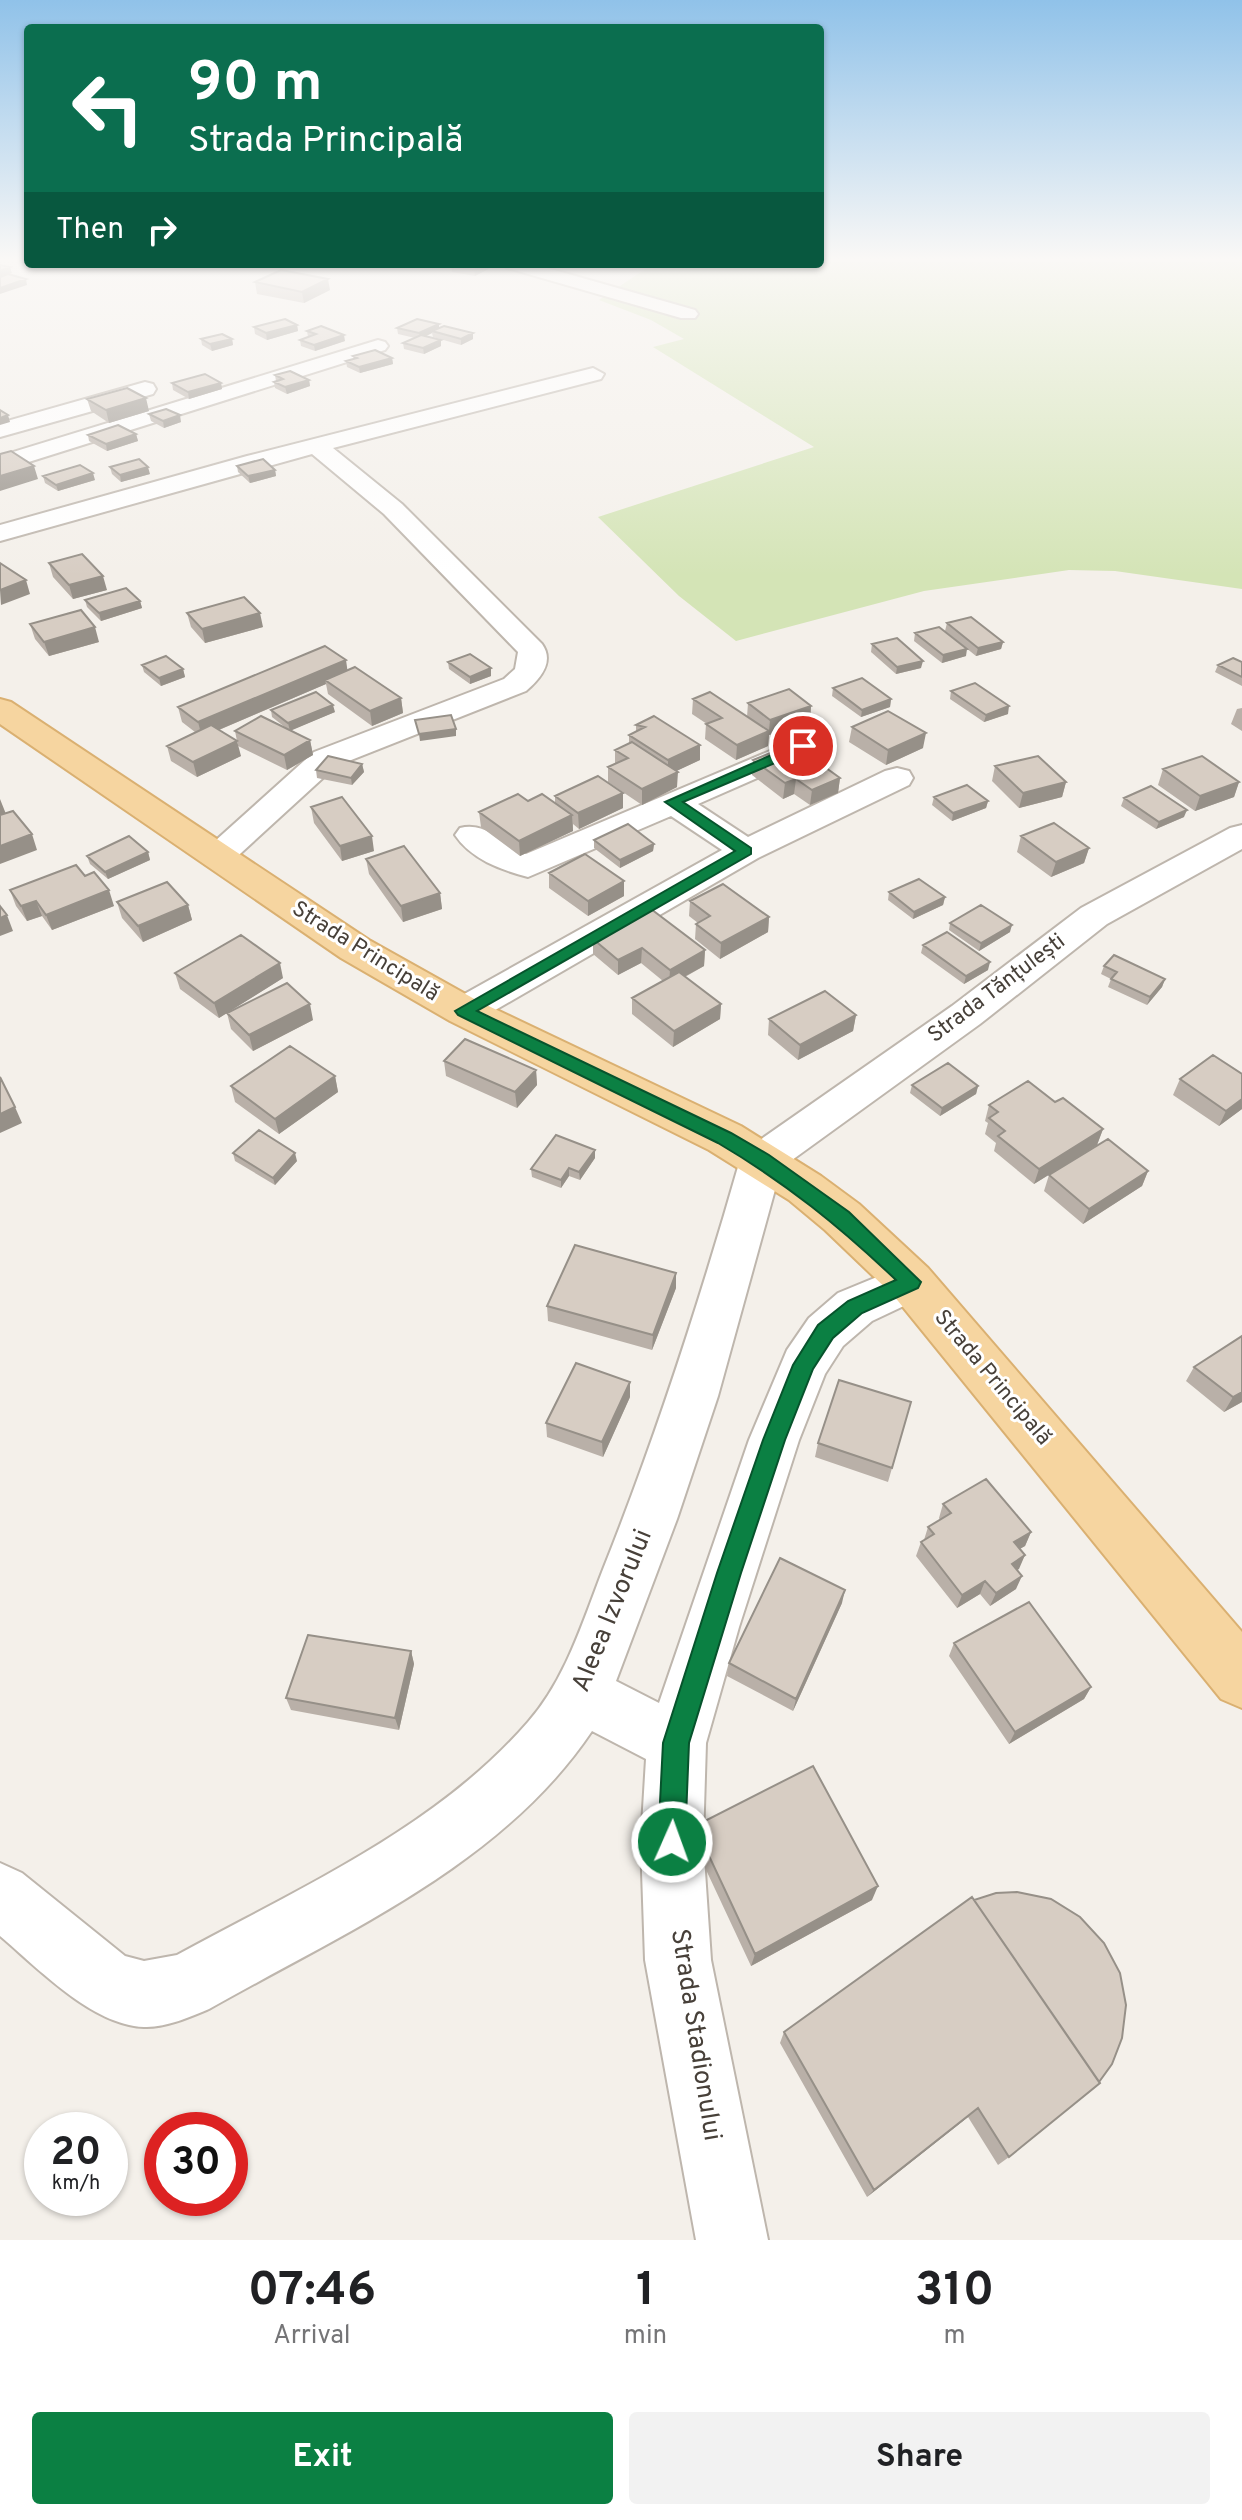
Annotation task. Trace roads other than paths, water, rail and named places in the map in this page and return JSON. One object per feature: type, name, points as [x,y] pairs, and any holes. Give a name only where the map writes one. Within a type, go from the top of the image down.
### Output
[{"type":"main road","name":"Strada Principală","points":[[6,719],[355,949],[464,1011],[725,1138],[762,1160],[842,1217],[911,1282],[1242,1678]]},
{"type":"street","points":[[0,464],[312,367]]},
{"type":"street","points":[[0,533],[255,461],[593,374]]},
{"type":"street","points":[[0,430],[172,381]]},
{"type":"street","points":[[217,857],[325,759],[515,685],[529,673],[534,662],[532,650],[393,509],[318,447]]},
{"type":"street","points":[[472,835],[504,858],[528,866],[803,746]]},
{"type":"street","points":[[464,1011],[746,851],[897,778]]},
{"type":"street","points":[[672,802],[746,851]]},
{"type":"street","name":"Strada Tănțulești","points":[[762,1160],[966,1015],[1094,916],[1242,835]]},
{"type":"street","name":"Aleea Izvorului","points":[[0,1895],[108,1984],[144,1994],[186,1986],[396,1869],[478,1813],[549,1743],[582,1695],[650,1519],[693,1396],[762,1160]]},
{"type":"street","name":"Strada Stadionului","points":[[732,2240],[678,1960],[672,1842],[676,1743],[730,1569],[774,1440],[804,1365],[826,1332],[855,1307],[911,1282]]},
{"type":"street","points":[[582,1695],[676,1743]]}]
